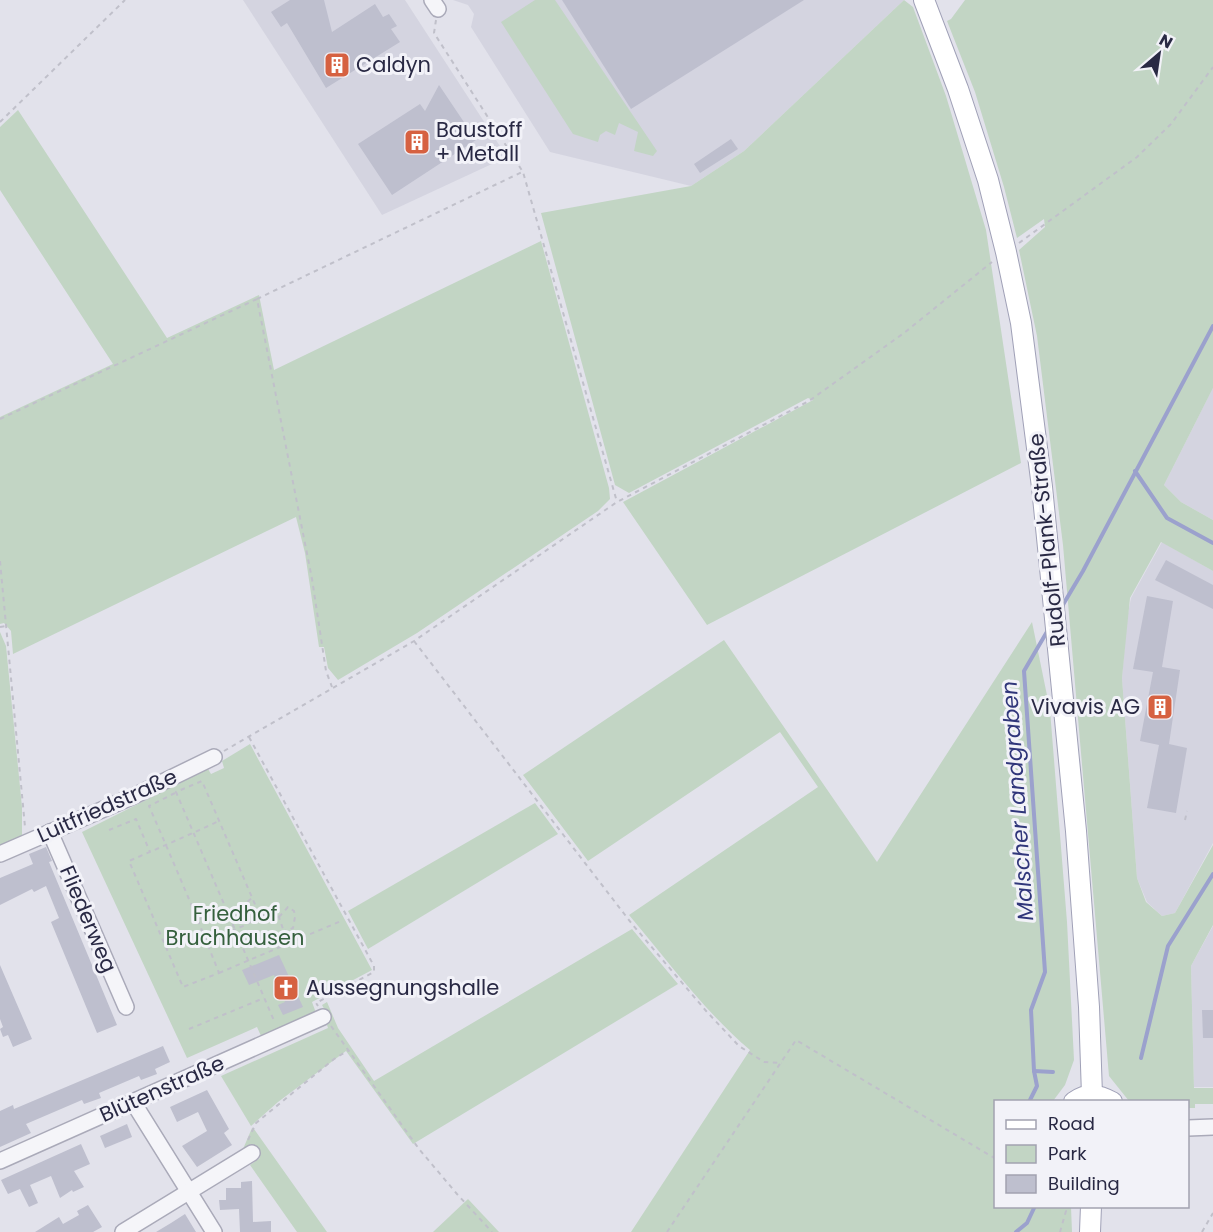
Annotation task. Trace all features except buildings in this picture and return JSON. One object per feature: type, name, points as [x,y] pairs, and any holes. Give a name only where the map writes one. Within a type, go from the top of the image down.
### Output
[{"type":"main road","name":"Rudolf-Plank-Straße","points":[[924,0],[958,89],[988,180],[1021,323],[1042,487],[1076,831],[1089,1007],[1083,1098]]},
{"type":"main road","points":[[1083,1098],[1102,1096],[1110,1100]]},
{"type":"main road","points":[[1090,1232],[1091,1208]]},
{"type":"street","name":"Luitfriedstraße","points":[[0,854],[50,832],[173,786],[214,757]]},
{"type":"street","name":"Fliederweg","points":[[50,832],[126,1007]]},
{"type":"street","name":"Blütenstraße","points":[[0,1161],[323,1017]]},
{"type":"street","points":[[133,1102],[214,1232]]},
{"type":"street","points":[[1189,1128],[1213,1127]]},
{"type":"street","points":[[123,1232],[250,1155]]},
{"type":"path","points":[[0,122],[125,0]]},
{"type":"path","points":[[435,4],[434,33],[523,172],[617,502]]},
{"type":"path","points":[[214,757],[414,641],[617,502],[809,401],[904,333],[1006,252],[1137,157],[1171,124],[1213,67]]},
{"type":"path","points":[[0,419],[523,172]]},
{"type":"path","points":[[257,299],[312,579],[326,671],[332,687]]},
{"type":"path","points":[[0,561],[24,813]]},
{"type":"path","points":[[0,627],[7,626]]},
{"type":"path","points":[[414,641],[632,924],[707,1012],[739,1046],[764,1062],[782,1063]]},
{"type":"path","points":[[249,736],[374,966],[374,972],[316,1003],[323,1017],[419,1149],[456,1194],[492,1232]]},
{"type":"path","points":[[219,973],[149,806],[173,786],[202,781],[260,916]]},
{"type":"path","points":[[173,786],[281,1036]]},
{"type":"path","points":[[1185,820],[1187,811]]},
{"type":"path","points":[[109,830],[136,819],[150,852]]},
{"type":"path","points":[[219,821],[129,861],[183,987],[341,921]]},
{"type":"path","points":[[197,919],[227,912],[240,907],[252,898]]},
{"type":"path","points":[[279,917],[288,907],[294,910],[296,917],[293,928],[284,932]]},
{"type":"path","points":[[205,937],[235,930],[260,916],[268,914],[279,917]]},
{"type":"path","points":[[279,917],[284,932],[280,942],[281,946]]},
{"type":"path","points":[[189,1029],[264,998]]},
{"type":"path","points":[[667,1232],[796,1040],[994,1158]]},
{"type":"path","points":[[250,1155],[244,1150],[255,1123],[334,1059],[349,1050]]},
{"type":"path","points":[[1060,1232],[1066,1211],[1064,1208]]},
{"type":"path","points":[[1202,1232],[1213,1213]]},
{"type":"shaded area","points":[[243,0],[405,0],[507,157],[382,215]]},
{"type":"shaded area","points":[[453,0],[904,0],[744,151],[691,186],[550,152],[471,27],[474,14],[468,5]]},
{"type":"shaded area","points":[[1213,388],[1213,520],[1181,502],[1164,485]]},
{"type":"shaded area","points":[[1162,542],[1213,571],[1213,843],[1175,913],[1162,916],[1147,902],[1137,878],[1122,678],[1131,598]]},
{"type":"shaded area","points":[[1213,926],[1213,1087],[1194,1087],[1191,966]]},
{"type":"green space","points":[[535,0],[555,0],[657,151],[653,156],[634,151],[638,132],[619,123],[615,135],[606,131],[600,135],[598,142],[573,134],[501,22]]},
{"type":"green space","points":[[904,0],[913,7],[946,96],[986,230],[1021,463],[707,625],[623,502],[813,400],[808,398],[629,493],[615,485],[541,213],[691,186],[744,151]]},
{"type":"green space","points":[[965,0],[1213,0],[1213,388],[1164,485],[1181,502],[1213,520],[1213,571],[1161,542],[1130,598],[1122,678],[1137,878],[1146,902],[1162,916],[1175,913],[1213,845],[1213,925],[1191,966],[1194,1088],[1213,1088],[1213,1104],[1195,1104],[1195,1108],[1189,1108],[1189,1100],[1128,1100],[1109,1076],[1063,545],[1037,336],[1019,250],[1045,227],[1044,219],[1017,238],[975,92],[947,21]]},
{"type":"green space","points":[[18,110],[167,338],[259,295],[274,370],[541,241],[609,488],[610,499],[598,511],[417,633],[338,680],[328,668],[324,647],[319,647],[305,553],[296,517],[13,654],[11,631],[4,623],[0,624],[0,417],[113,364],[0,190],[0,127]]},
{"type":"green space","points":[[1032,622],[1050,710],[1067,922],[1074,1060],[1065,1085],[1054,1100],[994,1100],[994,1208],[1071,1208],[1072,1232],[631,1232],[750,1050],[717,1019],[629,915],[818,787],[780,732],[588,861],[523,775],[724,640],[877,862]]},
{"type":"green space","points":[[0,632],[6,646],[22,807],[22,836],[0,848]]},
{"type":"green space","name":"Friedhof Bruchhausen","points":[[250,744],[372,970],[312,1002],[316,1013],[261,1036],[257,1027],[187,1058],[82,832],[208,769],[211,774],[224,768],[222,761]]},
{"type":"green space","points":[[535,803],[558,834],[368,949],[348,911]]},
{"type":"green space","points":[[632,929],[678,984],[413,1144],[346,1051],[278,1102],[251,1126],[221,1076],[328,1028],[327,1025],[331,1021],[322,1005],[327,1002],[338,1028],[374,1081]]},
{"type":"green space","points":[[252,1128],[327,1232],[297,1232],[250,1165],[260,1158],[251,1144],[243,1149]]},
{"type":"green space","points":[[468,1199],[499,1232],[433,1232]]},
{"type":"waterway","name":"Malscher Landgraben","points":[[1061,608],[1083,571],[1213,326]]},
{"type":"waterway","points":[[1135,471],[1167,518],[1213,543]]},
{"type":"waterway","name":"Malscher Landgraben","points":[[1030,1100],[1037,1086],[1034,1071],[1031,1010],[1045,972],[1024,671],[1048,630]]},
{"type":"waterway","points":[[1141,1058],[1168,946],[1213,874]]},
{"type":"waterway","points":[[1034,1071],[1053,1072]]},
{"type":"waterway","name":"Malscher Landgraben","points":[[1016,1232],[1027,1223],[1034,1208]]},
{"type":"place","name":"Caldyn","points":[[337,65]]},
{"type":"place","name":"Baustoff + Metall","points":[[417,142]]},
{"type":"place","name":"Vivavis AG","points":[[1160,707]]},
{"type":"place","name":"Aussegnungshalle","points":[[286,988]]}]
